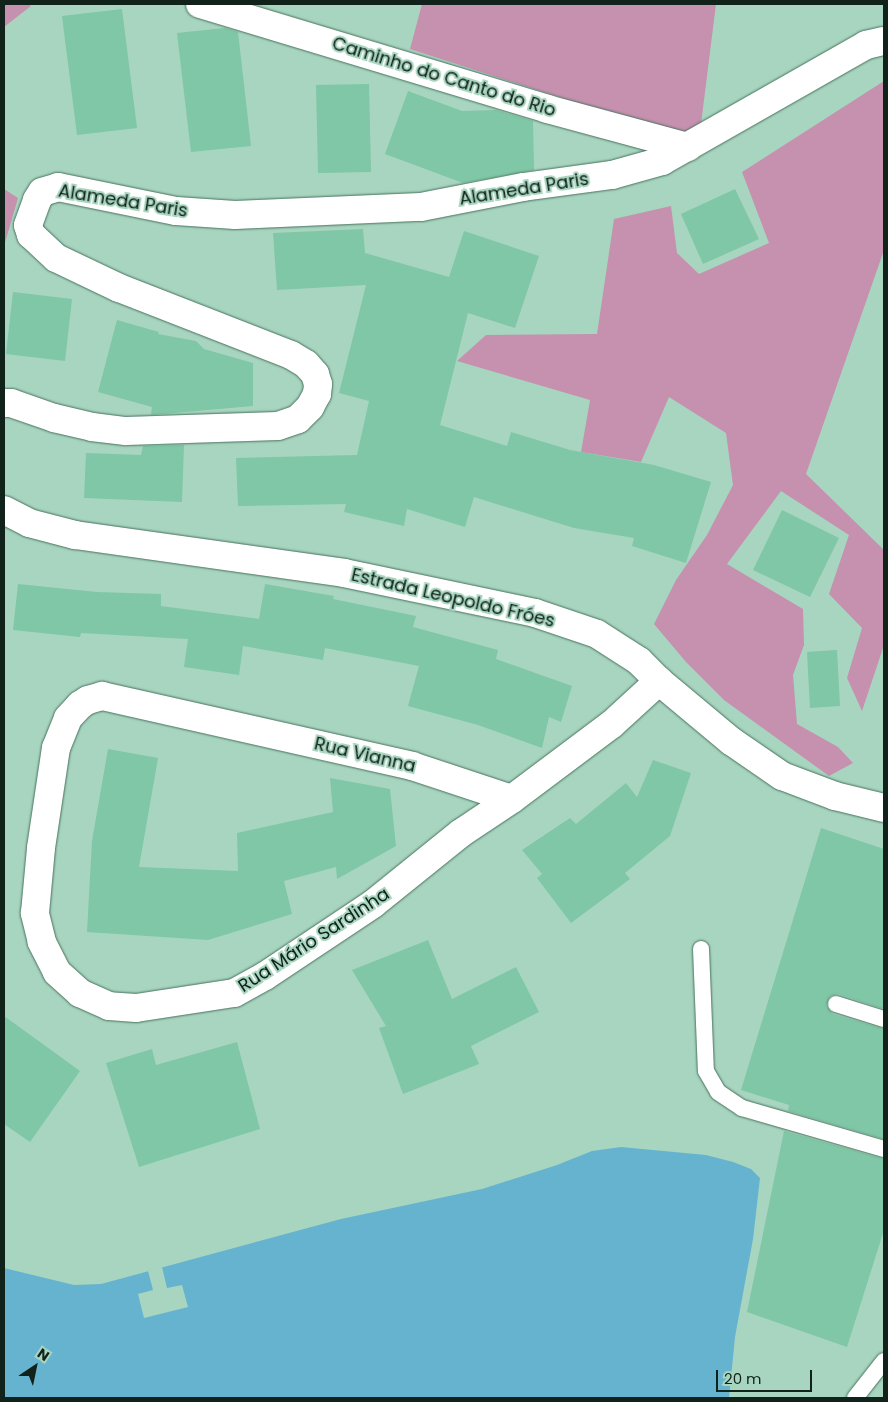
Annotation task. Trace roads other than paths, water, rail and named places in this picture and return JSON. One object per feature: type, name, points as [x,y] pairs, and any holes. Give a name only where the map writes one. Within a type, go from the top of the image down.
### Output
[{"type":"street","name":"Caminho do Canto do Rio","points":[[200,4],[547,108],[688,147]]},
{"type":"street","name":"Alameda Paris","points":[[4,403],[11,403],[54,418],[92,426],[135,430],[278,426],[298,419],[310,407],[317,394],[318,384],[315,374],[306,364],[291,356],[119,288],[56,258],[32,235],[28,225],[42,192],[58,187],[176,210],[235,215],[421,207],[522,187],[612,176],[662,162],[866,45],[884,41]]},
{"type":"street","name":"Estrada Leopoldo Fróes","points":[[4,510],[29,523],[76,535],[344,573],[535,613],[597,634],[639,661],[659,681],[731,740],[782,776],[835,796],[884,808]]},
{"type":"street","points":[[512,799],[612,724],[659,681]]},
{"type":"street","name":"Rua Vianna","points":[[56,748],[68,718],[80,705],[102,696],[412,766],[512,799]]},
{"type":"street","name":"Rua Mário Sardinha","points":[[56,748],[41,848],[35,913],[42,942],[58,972],[80,992],[109,1006],[136,1008],[234,993],[265,976],[373,904],[461,833],[512,799]]},
{"type":"lane","points":[[701,949],[706,1071],[718,1092],[742,1108],[884,1149]]},
{"type":"lane","points":[[836,1004],[884,1019]]},
{"type":"lane","points":[[855,1398],[884,1361]]},
{"type":"water","points":[[621,1147],[706,1155],[751,1169],[760,1178],[753,1239],[735,1337],[729,1398],[4,1398],[4,1268],[74,1285],[101,1284],[341,1219],[482,1189],[557,1165],[592,1151]]}]
